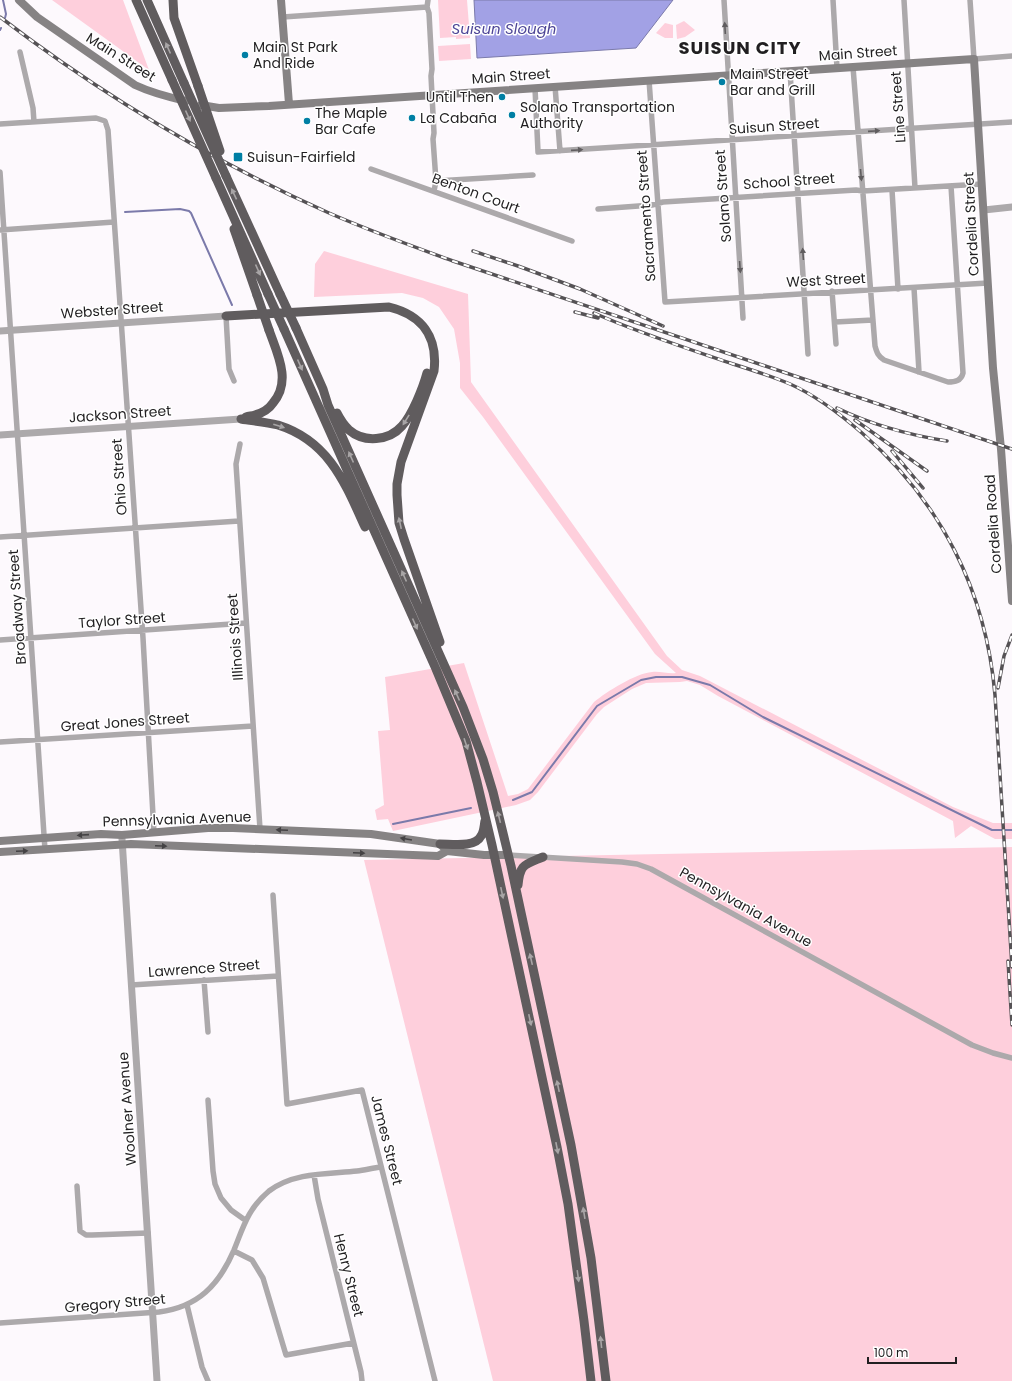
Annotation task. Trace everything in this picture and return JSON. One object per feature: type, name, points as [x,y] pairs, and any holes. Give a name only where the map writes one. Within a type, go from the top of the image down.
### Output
[{"type":"highway","points":[[136,0],[436,669],[466,741],[486,818],[557,1147],[576,1260],[591,1381]]},
{"type":"highway","points":[[147,0],[296,328],[323,389],[328,405],[466,714],[483,759],[493,792],[508,855],[571,1145],[581,1198],[599,1318],[606,1381]]},
{"type":"highway","points":[[173,0],[174,18],[221,155],[226,176]]},
{"type":"highway","points":[[228,208],[269,330],[282,371],[283,381],[281,391],[277,399],[266,410],[241,419]]},
{"type":"highway","points":[[226,316],[378,306],[396,309],[415,319],[421,323],[429,335],[433,345],[435,359],[434,371],[401,462],[397,484],[397,510],[404,539],[440,644],[445,667]]},
{"type":"highway","points":[[323,389],[342,422],[350,431],[361,437],[372,439],[383,438],[393,434],[402,427],[409,417],[425,380],[428,367],[429,355],[427,341],[415,319]]},
{"type":"highway","points":[[241,419],[265,422],[292,431],[313,444],[332,463],[352,498],[390,579],[404,599]]},
{"type":"highway","points":[[443,848],[470,844],[477,841],[481,836],[486,818]]},
{"type":"highway","points":[[517,895],[520,871],[528,863],[543,857]]},
{"type":"main road","name":"Main Street","points":[[19,0],[28,10],[135,85],[149,92],[220,108],[974,59]]},
{"type":"main road","points":[[281,0],[289,104]]},
{"type":"main road","name":"Cordelia Street","points":[[974,59],[993,368],[1001,445]]},
{"type":"main road","name":"Cordelia Road","points":[[1001,445],[1012,601]]},
{"type":"main road","name":"Pennsylvania Avenue","points":[[0,841],[101,834],[122,835],[208,828],[260,829],[371,834],[443,848],[494,855],[508,855]]},
{"type":"main road","name":"Pennsylvania Avenue","points":[[0,852],[131,844],[438,856],[443,848]]},
{"type":"street","points":[[428,0],[427,7],[429,13],[432,69],[433,139],[436,181],[434,191]]},
{"type":"street","name":"Solano Street","points":[[724,0],[731,140],[744,318]]},
{"type":"street","points":[[833,0],[837,68]]},
{"type":"street","name":"Line Street","points":[[904,0],[915,188]]},
{"type":"street","name":"Cordelia Street","points":[[970,0],[974,59]]},
{"type":"street","points":[[282,17],[427,7]]},
{"type":"street","points":[[0,124],[34,122],[33,108],[20,52]]},
{"type":"street","name":"Main Street","points":[[974,59],[1012,56]]},
{"type":"street","points":[[853,67],[875,346],[879,356],[884,360],[948,382],[955,382],[962,377],[963,364],[951,186]]},
{"type":"street","points":[[790,71],[808,354]]},
{"type":"street","name":"Sacramento Street","points":[[649,80],[665,302]]},
{"type":"street","points":[[555,86],[560,151]]},
{"type":"street","name":"Suisun Street","points":[[535,88],[538,152],[1012,122]]},
{"type":"street","name":"Ohio Street","points":[[34,122],[96,118],[105,121],[108,130],[142,630],[154,832]]},
{"type":"street","name":"Benton Court","points":[[371,169],[572,241]]},
{"type":"street","name":"Broadway Street","points":[[0,172],[2,230],[45,850]]},
{"type":"street","points":[[436,181],[533,175]]},
{"type":"street","name":"School Street","points":[[598,209],[658,204],[664,202],[982,184]]},
{"type":"street","points":[[892,190],[898,289]]},
{"type":"street","points":[[984,210],[1012,207]]},
{"type":"street","points":[[2,230],[114,222]]},
{"type":"street","name":"West Street","points":[[665,302],[863,289],[898,289],[988,283]]},
{"type":"street","points":[[914,288],[919,372]]},
{"type":"street","points":[[832,291],[836,344]]},
{"type":"street","points":[[226,316],[229,369],[234,381]]},
{"type":"street","name":"Webster Street","points":[[0,331],[226,316]]},
{"type":"street","points":[[835,322],[873,320]]},
{"type":"street","name":"Jackson Street","points":[[0,435],[241,419]]},
{"type":"street","name":"Illinois Street","points":[[240,444],[236,464],[252,726],[260,829]]},
{"type":"street","points":[[0,537],[239,521]]},
{"type":"street","name":"Taylor Street","points":[[0,640],[246,623]]},
{"type":"street","name":"Great Jones Street","points":[[0,742],[252,726]]},
{"type":"street","name":"Woolner Avenue","points":[[122,835],[157,1381]]},
{"type":"street","name":"Pennsylvania Avenue","points":[[508,855],[622,862],[637,864],[651,869],[972,1045],[993,1054],[1012,1058]]},
{"type":"street","name":"James Street","points":[[273,895],[287,1104],[362,1090],[434,1381]]},
{"type":"street","name":"Lawrence Street","points":[[131,985],[278,976]]},
{"type":"street","points":[[204,980],[208,1032]]},
{"type":"street","points":[[208,1100],[215,1184],[221,1198],[231,1210],[245,1220]]},
{"type":"street","name":"Gregory Street","points":[[0,1324],[153,1313],[173,1310],[187,1305],[208,1292],[216,1283],[234,1251],[245,1220],[253,1208],[270,1191],[285,1182],[301,1177],[359,1171],[381,1167]]},
{"type":"street","name":"Henry Street","points":[[314,1175],[318,1199],[362,1381]]},
{"type":"street","points":[[77,1186],[80,1231],[86,1235],[148,1233]]},
{"type":"street","points":[[234,1251],[252,1260],[263,1278],[286,1355],[354,1343]]},
{"type":"street","points":[[187,1305],[202,1366],[208,1381]]},
{"type":"shaded area","points":[[52,0],[123,0],[149,70]]},
{"type":"shaded area","points":[[438,0],[467,0],[470,38],[440,38]]},
{"type":"shaded area","points":[[684,21],[695,30],[685,37],[677,39],[676,25]]},
{"type":"shaded area","points":[[665,23],[673,25],[673,38],[665,38],[656,33]]},
{"type":"shaded area","points":[[470,44],[471,59],[439,61],[438,46]]},
{"type":"shaded area","points":[[324,251],[468,294],[471,382],[667,656],[682,670],[700,676],[953,807],[993,823],[1012,823],[1012,839],[995,839],[971,826],[955,838],[953,821],[700,685],[687,681],[646,683],[632,689],[604,707],[597,714],[538,792],[530,800],[516,805],[393,831],[388,819],[377,820],[375,810],[384,805],[378,731],[390,730],[385,677],[464,663],[508,796],[518,794],[528,789],[594,702],[599,698],[613,688],[645,673],[676,673],[655,654],[483,417],[460,388],[460,363],[454,329],[439,307],[423,298],[402,293],[314,297],[315,264]]},
{"type":"shaded area","points":[[1012,847],[1012,1381],[493,1381],[364,860]]},
{"type":"water","name":"Suisun Slough","points":[[474,0],[673,0],[636,48],[477,58]]},
{"type":"waterway","points":[[3,0],[6,14],[5,18]]},
{"type":"waterway","points":[[125,212],[180,209],[189,211],[232,305]]},
{"type":"waterway","points":[[513,800],[532,792],[597,706],[641,680],[656,677],[682,677],[710,685],[763,717],[992,830],[1012,830]]},
{"type":"waterway","points":[[393,824],[471,808]]},
{"type":"railway","points":[[0,17],[78,73],[159,125],[200,149],[285,193],[344,220],[453,261],[1012,449]]},
{"type":"railway","points":[[473,251],[580,289],[663,326]]},
{"type":"railway","points":[[575,312],[598,318]]},
{"type":"railway","points":[[594,313],[663,340],[776,378],[810,394],[828,406],[862,433],[890,460],[915,488],[936,519],[955,551],[970,585],[982,620],[990,657],[995,695],[1012,967]]},
{"type":"railway","points":[[837,408],[891,429],[947,441]]},
{"type":"railway","points":[[855,420],[927,471]]},
{"type":"railway","points":[[892,451],[923,488]]},
{"type":"railway","points":[[998,688],[1004,656],[1012,635]]},
{"type":"railway","points":[[1008,961],[1012,1025]]},
{"type":"place","name":"Main St Park And Ride","points":[[245,55]]},
{"type":"place","name":"Main Street Bar and Grill","points":[[722,82]]},
{"type":"place","name":"Until Then","points":[[502,97]]},
{"type":"place","name":"Solano Transportation Authority","points":[[512,115]]},
{"type":"place","name":"La Cabaña","points":[[412,118]]},
{"type":"place","name":"The Maple Bar Cafe","points":[[307,121]]},
{"type":"place","name":"Suisun-Fairfield","points":[[238,157]]},
{"type":"district","name":"SUISUN CITY","points":[[740,47]]}]
